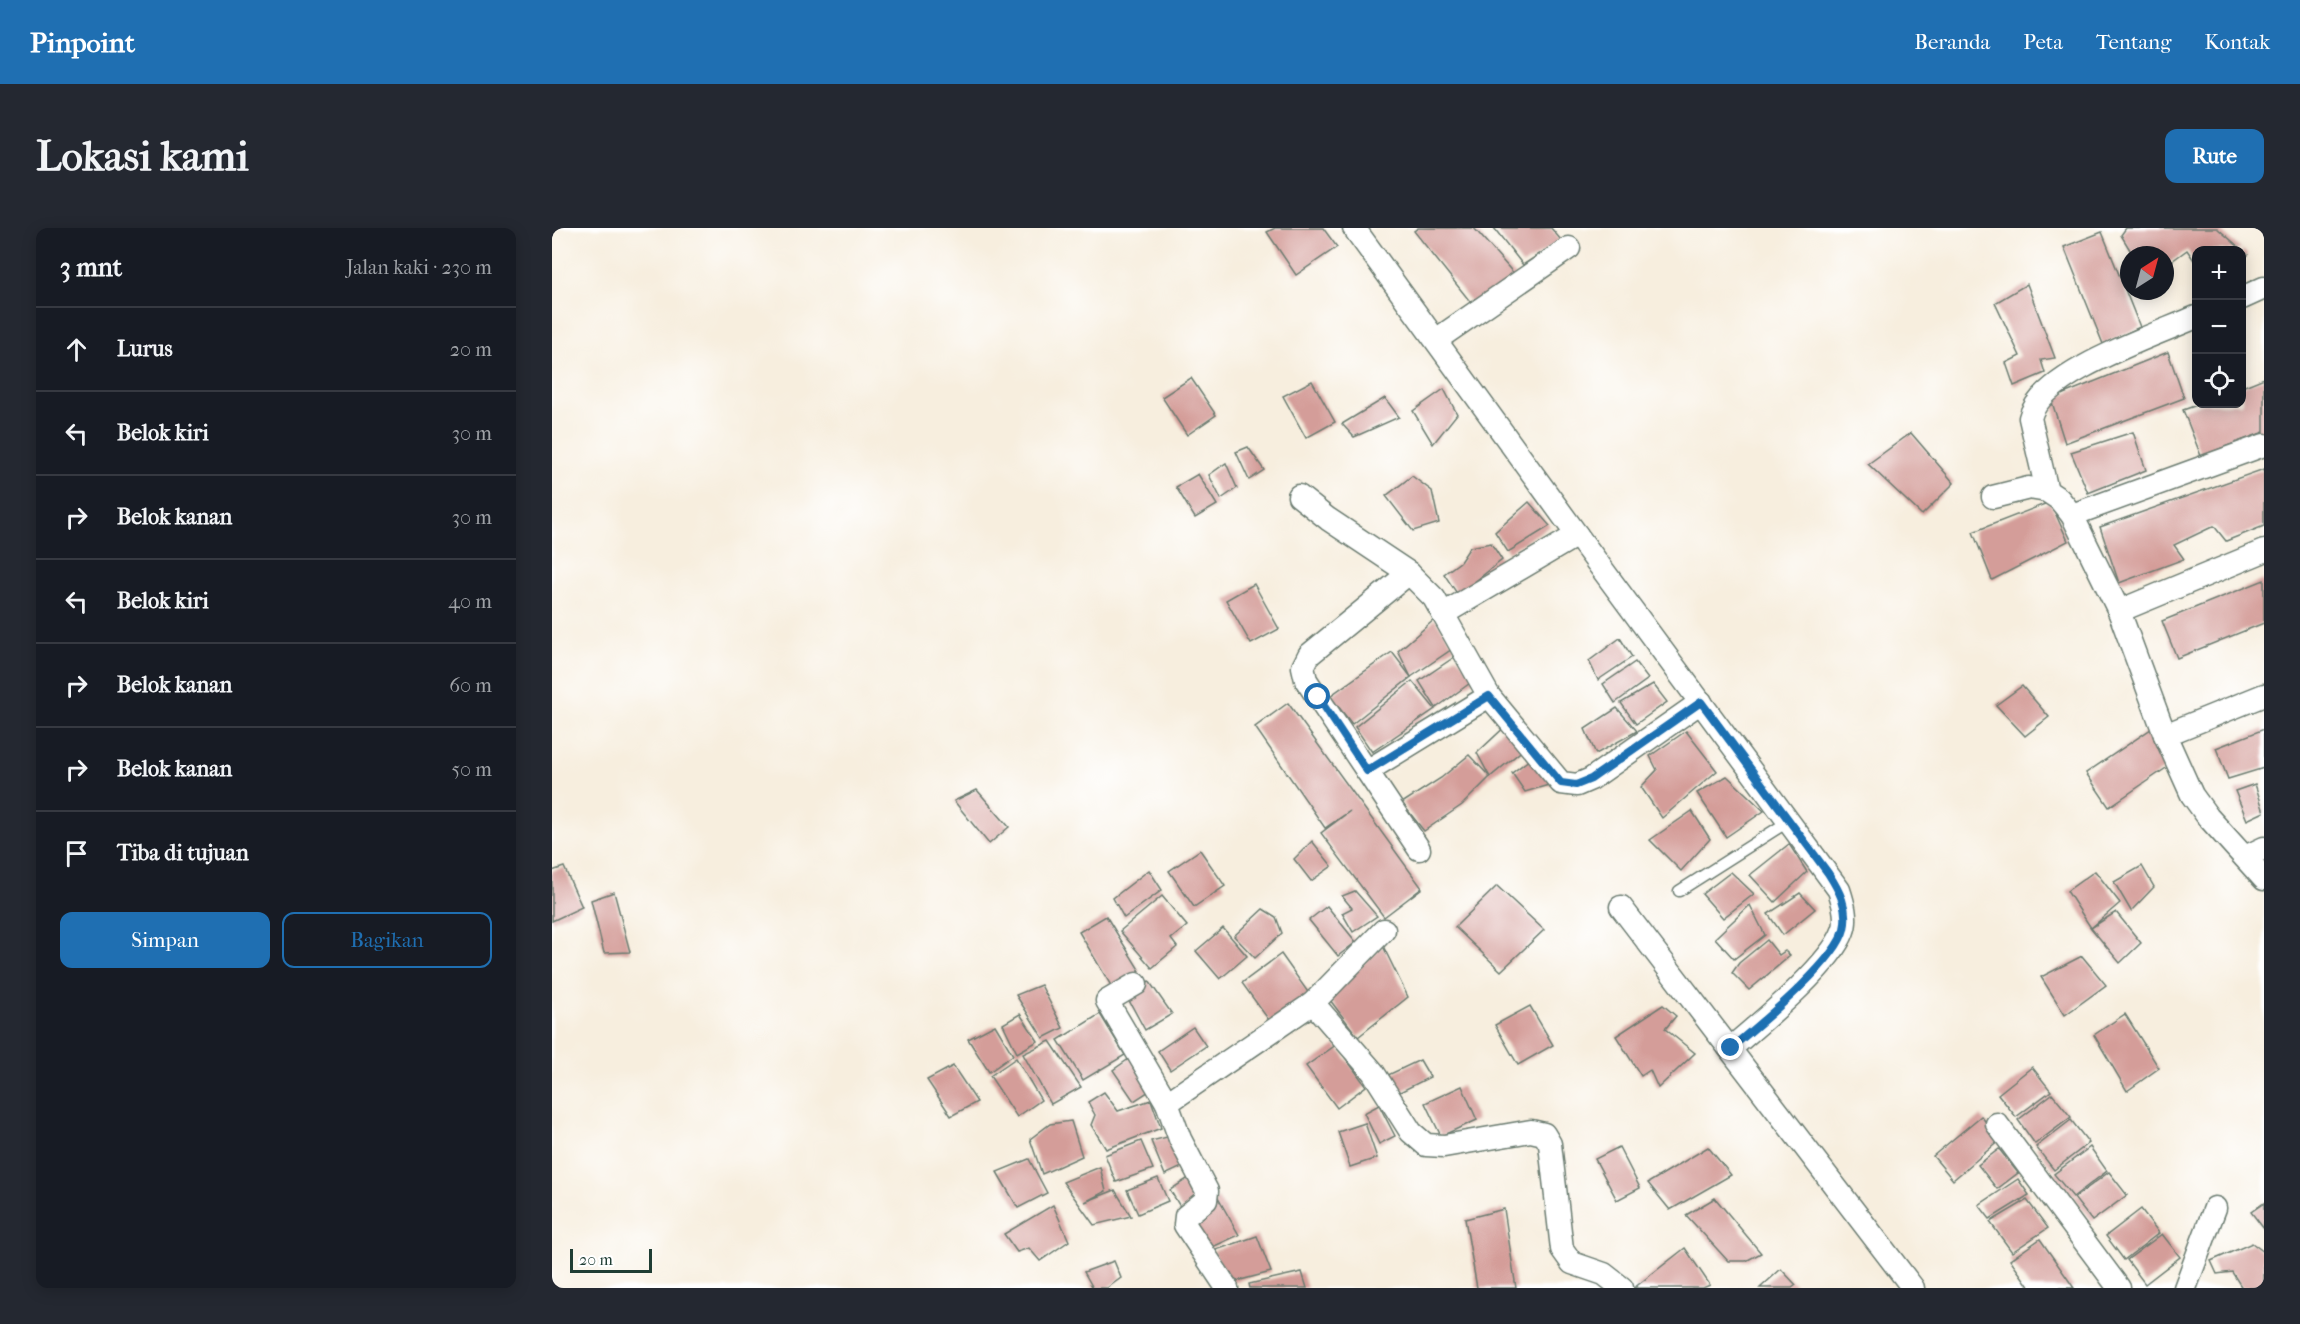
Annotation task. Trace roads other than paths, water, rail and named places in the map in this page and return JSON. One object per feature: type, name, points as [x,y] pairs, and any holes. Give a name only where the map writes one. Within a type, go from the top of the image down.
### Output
[{"type":"street","points":[[1354,228],[1839,890],[1844,905],[1844,930],[1834,949],[1801,984],[1731,1048]]},
{"type":"street","points":[[1436,340],[1569,248]]},
{"type":"street","points":[[2246,296],[2264,288]]},
{"type":"street","points":[[2047,491],[2030,418],[2032,409],[2042,397],[2081,367],[2192,319]]},
{"type":"street","points":[[2072,515],[2264,445]]},
{"type":"street","points":[[1993,497],[2029,488],[2047,491],[2060,499],[2072,515],[2119,611],[2165,735],[2192,795],[2208,818],[2254,852],[2264,879]]},
{"type":"street","points":[[1299,496],[1328,519],[1409,573],[1434,598],[1489,696],[1561,783],[1576,785],[1591,779],[1701,702]]},
{"type":"street","points":[[1443,614],[1577,535]]},
{"type":"street","points":[[2119,611],[2264,550]]},
{"type":"street","points":[[1409,573],[1309,655],[1303,667],[1306,680],[1419,849]]},
{"type":"street","points":[[2165,735],[2264,694]]},
{"type":"street","points":[[1367,771],[1489,696]]},
{"type":"street","points":[[1621,907],[1913,1288]]},
{"type":"street","points":[[1167,1104],[1313,1002],[1384,930]]},
{"type":"street","points":[[1136,984],[1107,1001],[1167,1104],[1180,1139],[1207,1191],[1206,1200],[1186,1216],[1185,1225],[1227,1288]]},
{"type":"street","points":[[1313,1002],[1373,1072],[1411,1132],[1426,1144],[1444,1146],[1531,1131],[1544,1134],[1550,1144],[1562,1249],[1572,1263],[1604,1274],[1622,1288]]},
{"type":"street","points":[[1997,1124],[2119,1288]]},
{"type":"street","points":[[2185,1288],[2216,1208]]},
{"type":"lane","points":[[1679,891],[1789,821]]}]
